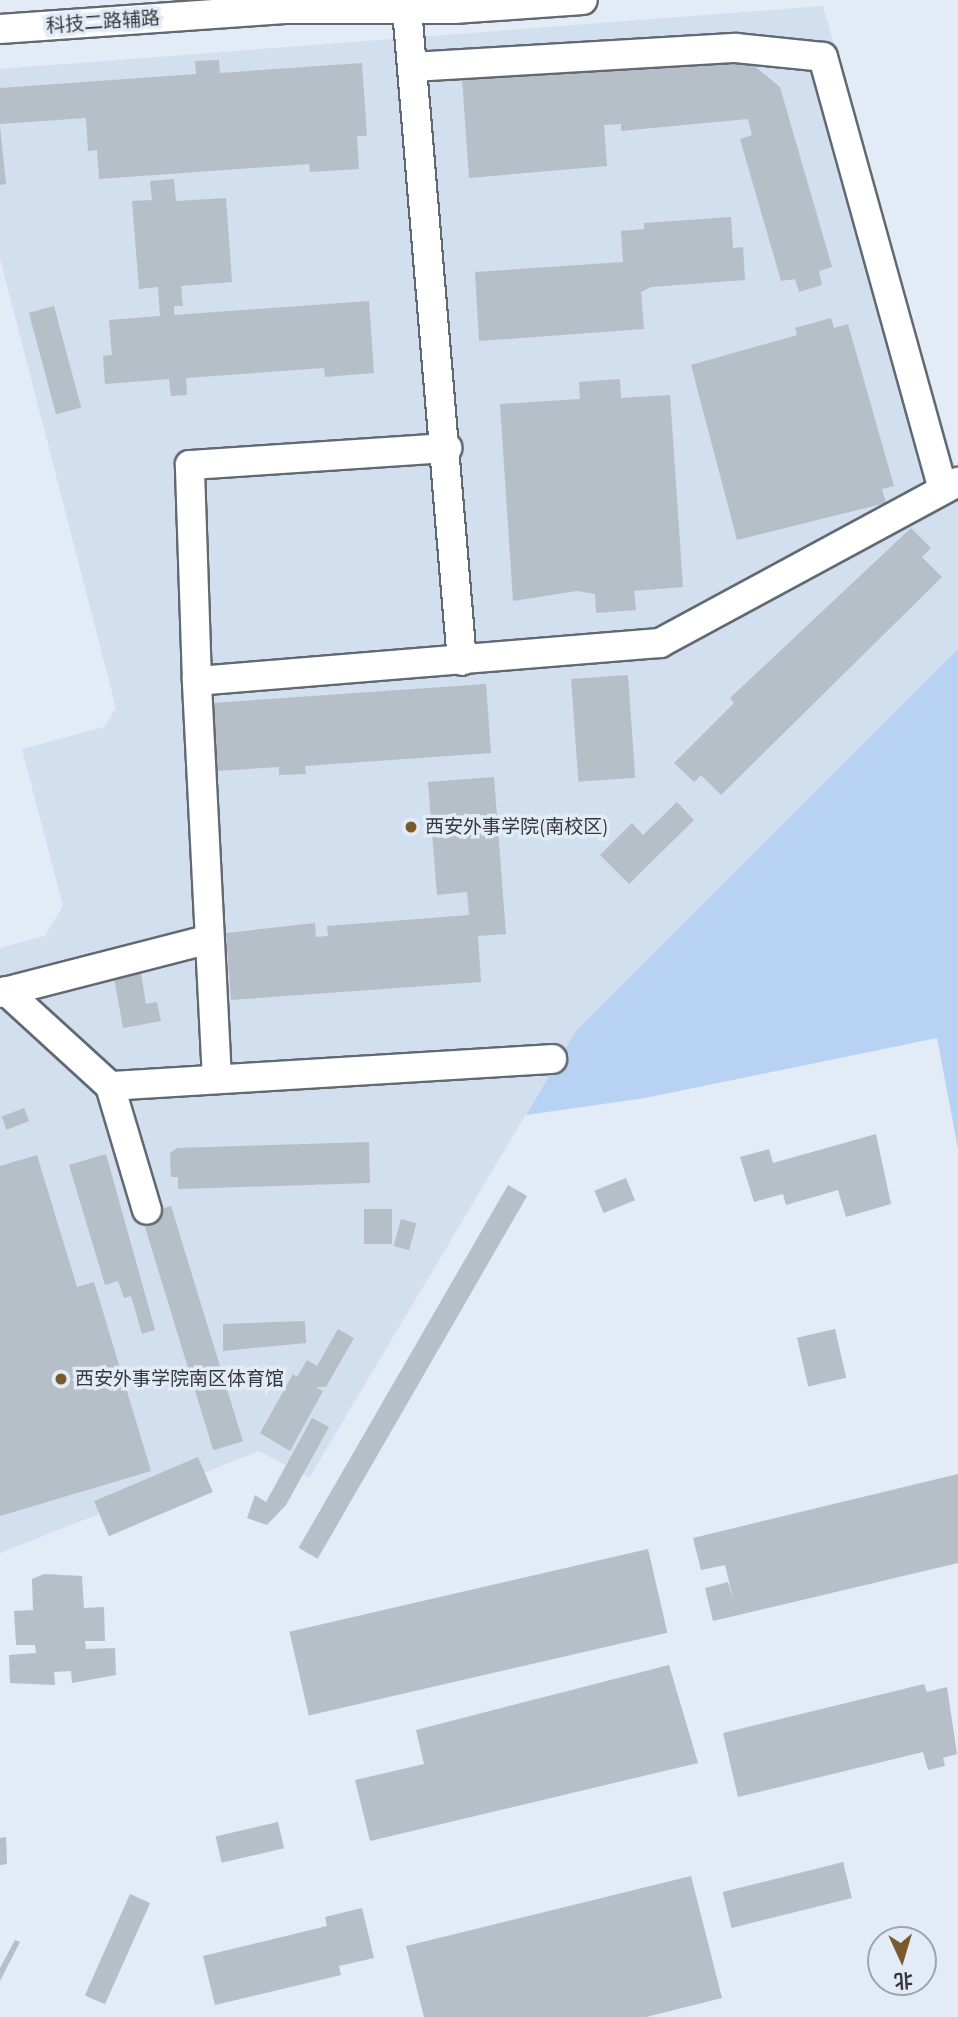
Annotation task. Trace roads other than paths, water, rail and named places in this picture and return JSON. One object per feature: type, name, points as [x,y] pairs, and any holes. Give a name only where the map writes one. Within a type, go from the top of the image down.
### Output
[{"type":"street","name":"科技二路辅路","points":[[0,29],[288,9],[407,9],[583,0]]},
{"type":"street","points":[[407,9],[447,448],[462,661]]},
{"type":"street","points":[[197,681],[660,643],[950,484],[823,57],[736,48],[412,67]]},
{"type":"street","points":[[217,1079],[207,940],[190,465],[447,448]]},
{"type":"street","points":[[3,992],[207,940]]},
{"type":"street","points":[[3,992],[110,1086],[147,1210]]},
{"type":"street","points":[[110,1086],[552,1059]]},
{"type":"place","name":"西安外事学院(南校区)","points":[[411,827]]},
{"type":"place","name":"西安外事学院南区体育馆","points":[[61,1379]]}]
